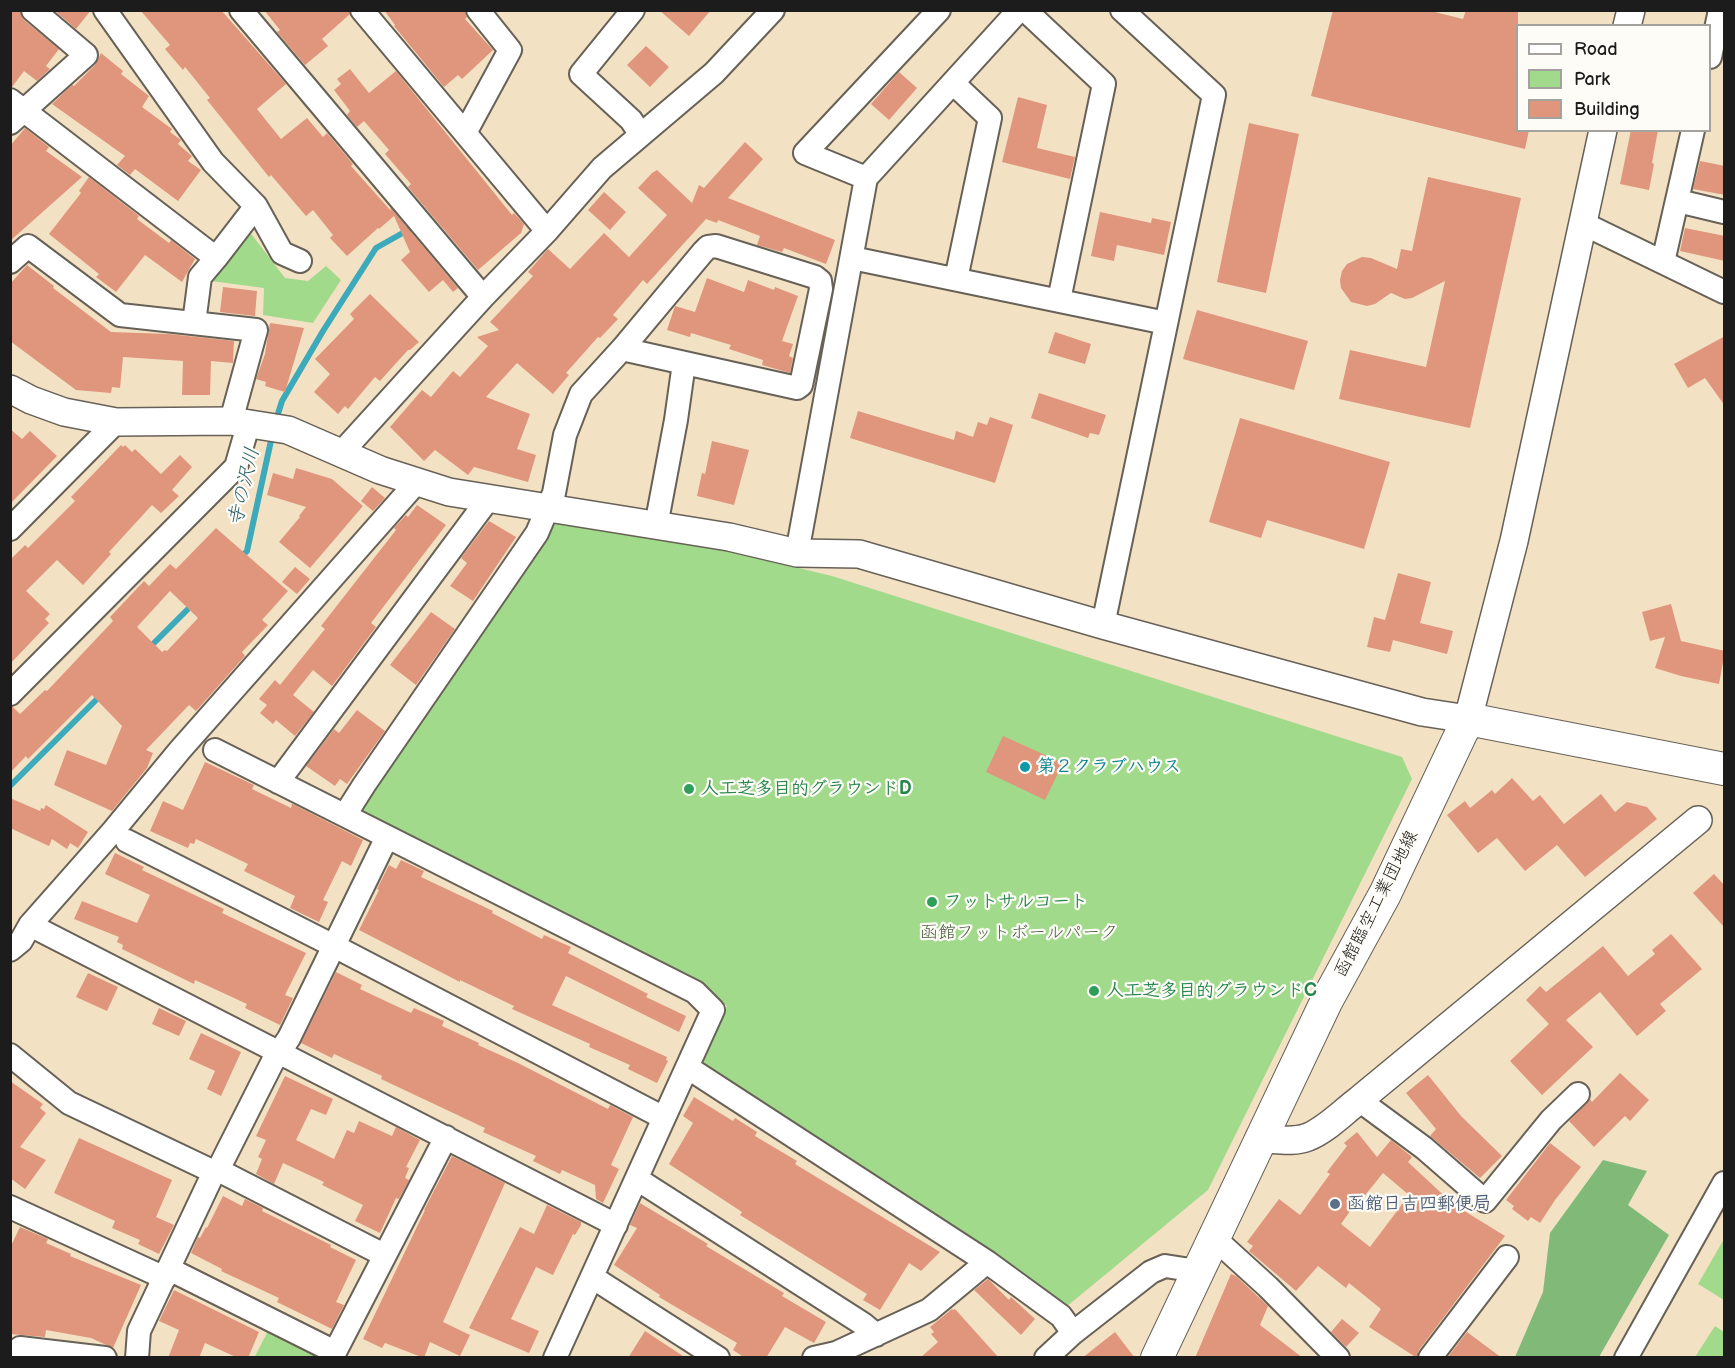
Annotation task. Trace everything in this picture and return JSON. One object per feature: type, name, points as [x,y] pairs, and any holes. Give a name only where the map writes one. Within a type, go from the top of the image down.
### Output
[{"type":"main road","points":[[1468,719],[1725,769]]},
{"type":"main road","name":"函館臨空工業団地線","points":[[1157,1358],[1327,1000],[1385,894],[1468,719]]},
{"type":"street","points":[[33,10],[86,55],[15,111],[216,258]]},
{"type":"street","points":[[105,10],[213,162],[256,206],[282,253],[300,261]]},
{"type":"street","points":[[241,10],[483,297]]},
{"type":"street","points":[[362,10],[547,231]]},
{"type":"street","points":[[465,133],[510,50],[478,10]]},
{"type":"street","points":[[633,10],[581,74],[631,120],[641,135]]},
{"type":"street","points":[[342,452],[483,297],[547,231],[602,168],[714,73],[773,10]]},
{"type":"street","points":[[866,178],[806,153],[939,10]]},
{"type":"street","points":[[797,553],[866,178],[1019,10]]},
{"type":"street","points":[[1025,10],[1104,84],[1059,300]]},
{"type":"street","points":[[1103,625],[1214,95],[1122,10]]},
{"type":"street","points":[[1711,52],[1720,10]]},
{"type":"street","points":[[953,83],[990,118],[956,279]]},
{"type":"street","points":[[10,389],[31,400],[64,412],[116,422],[247,423],[288,430],[380,470],[449,492],[729,537],[797,553],[859,554],[1103,625],[1422,712],[1468,719],[1514,541],[1603,132]]},
{"type":"street","points":[[1663,262],[1693,132]]},
{"type":"street","points":[[1678,201],[1725,212]]},
{"type":"street","points":[[194,322],[200,277],[256,206]]},
{"type":"street","points":[[1582,223],[1725,292]]},
{"type":"street","points":[[10,262],[28,246],[120,315],[256,330],[247,423],[236,467],[10,694]]},
{"type":"street","points":[[345,815],[537,533],[554,493],[565,435],[581,394],[708,247],[716,246],[815,277],[820,281],[821,289],[801,385],[797,388],[622,349]]},
{"type":"street","points":[[852,258],[1166,323]]},
{"type":"street","points":[[656,526],[684,363]]},
{"type":"street","points":[[10,529],[116,422]]},
{"type":"street","points":[[10,950],[21,941],[30,925],[113,831],[173,758],[416,483]]},
{"type":"street","points":[[278,782],[489,498]]},
{"type":"street","points":[[215,750],[695,992],[713,1010],[555,1358]]},
{"type":"street","points":[[1260,1139],[1306,1138],[1359,1100],[1698,820]]},
{"type":"street","points":[[137,1358],[139,1330],[216,1171],[272,1063],[289,1038],[387,837]]},
{"type":"street","points":[[128,841],[664,1118]]},
{"type":"street","points":[[30,925],[616,1225]]},
{"type":"street","points":[[10,1055],[69,1104],[216,1171],[384,1255]]},
{"type":"street","points":[[687,1067],[987,1262],[1060,1316],[1073,1333]]},
{"type":"street","points":[[1359,1100],[1424,1148],[1485,1201],[1551,1120],[1578,1094]]},
{"type":"street","points":[[10,1207],[167,1273],[335,1352],[446,1137]]},
{"type":"street","points":[[637,1179],[863,1324],[876,1335]]},
{"type":"street","points":[[1626,1358],[1725,1183]]},
{"type":"street","points":[[1213,1237],[1268,1287],[1338,1358]]},
{"type":"street","points":[[1430,1358],[1508,1257]]},
{"type":"street","points":[[814,1358],[836,1353],[929,1310],[987,1262]]},
{"type":"street","points":[[1046,1358],[1073,1333],[1151,1272],[1166,1266],[1197,1271]]},
{"type":"street","points":[[592,1277],[718,1358]]},
{"type":"street","points":[[20,1358],[20,1348],[105,1358]]},
{"type":"green space","points":[[249,231],[285,278],[308,281],[326,266],[341,280],[313,323],[263,315],[264,288],[211,281]]},
{"type":"green space","name":"函館フットボールパーク","points":[[549,520],[732,552],[832,576],[1402,757],[1412,779],[1208,1190],[1066,1307],[705,1070],[704,1060],[727,1006],[700,984],[357,808]]},
{"type":"green space","points":[[1603,1160],[1647,1171],[1628,1205],[1669,1235],[1599,1357],[1515,1357],[1543,1292],[1550,1233]]},
{"type":"green space","points":[[1724,1239],[1724,1300],[1698,1284]]},
{"type":"green space","points":[[1715,1326],[1724,1332],[1724,1357],[1695,1357]]},
{"type":"green space","points":[[268,1331],[322,1357],[254,1358]]},
{"type":"building","points":[[10,10],[20,10],[24,20],[59,49],[46,66],[50,69],[37,81],[24,71],[12,87],[10,87]]},
{"type":"building","points":[[54,10],[91,10],[76,29]]},
{"type":"building","points":[[140,10],[221,10],[286,84],[257,109],[281,139],[307,118],[323,137],[327,133],[353,164],[351,166],[391,211],[390,207],[458,288],[453,292],[443,280],[429,292],[401,260],[410,252],[394,216],[347,256],[330,238],[333,235],[313,210],[306,216],[271,175],[269,177],[207,100],[210,98],[185,67],[183,70],[165,49],[170,45]]},
{"type":"building","points":[[264,10],[349,10],[350,14],[322,39],[328,46],[305,65],[277,32],[280,30]]},
{"type":"building","points":[[384,10],[465,10],[467,17],[465,19],[493,50],[462,79],[458,75],[444,87],[394,26]]},
{"type":"building","points":[[659,10],[711,10],[689,36]]},
{"type":"building","points":[[1333,10],[1427,10],[1463,19],[1466,10],[1518,10],[1516,132],[1529,132],[1525,149],[1311,96]]},
{"type":"building","points":[[646,46],[669,67],[650,87],[627,65]]},
{"type":"building","points":[[101,53],[123,71],[121,74],[149,96],[142,107],[172,129],[170,132],[181,140],[178,144],[192,156],[188,161],[201,170],[178,201],[135,169],[130,175],[117,165],[125,156],[52,104],[95,65]]},
{"type":"building","points":[[350,69],[369,93],[396,71],[512,215],[514,213],[524,224],[521,233],[478,270],[408,187],[411,184],[385,154],[389,150],[364,121],[357,127],[347,115],[350,111],[334,90],[341,84],[337,79]]},
{"type":"building","points":[[899,72],[917,88],[889,120],[871,104]]},
{"type":"building","points":[[1018,97],[1047,105],[1037,148],[1075,157],[1070,179],[1002,162]]},
{"type":"building","points":[[1249,123],[1299,134],[1266,293],[1217,282]]},
{"type":"building","points":[[25,128],[49,147],[46,151],[82,177],[10,241],[10,146]]},
{"type":"building","points":[[1631,132],[1658,132],[1649,190],[1620,184]]},
{"type":"building","points":[[745,142],[763,159],[728,198],[835,240],[826,264],[784,248],[782,252],[757,245],[760,236],[718,220],[717,223],[706,219],[647,284],[643,280],[613,315],[618,319],[600,338],[598,337],[566,373],[569,375],[553,394],[517,363],[486,397],[530,414],[517,449],[536,455],[528,482],[474,467],[468,475],[435,450],[424,461],[390,427],[422,390],[431,397],[453,371],[460,377],[488,346],[477,337],[499,330],[490,322],[533,276],[528,272],[548,249],[570,269],[604,233],[629,257],[667,215],[638,188],[652,173],[657,170],[692,203],[699,185],[704,188]]},
{"type":"building","points":[[1700,161],[1725,166],[1725,195],[1693,189]]},
{"type":"building","points":[[89,177],[139,216],[137,219],[169,243],[171,240],[195,259],[182,282],[145,255],[116,292],[96,277],[99,274],[49,234],[81,193],[79,191]]},
{"type":"building","points":[[1428,177],[1521,198],[1470,428],[1339,399],[1350,350],[1426,367],[1445,281],[1412,298],[1405,299],[1391,293],[1375,304],[1367,306],[1351,302],[1341,288],[1340,280],[1347,264],[1362,257],[1371,258],[1397,269],[1401,249],[1412,251]]},
{"type":"building","points":[[604,192],[626,212],[610,230],[588,210]]},
{"type":"building","points":[[1100,212],[1151,223],[1152,218],[1171,222],[1164,255],[1117,245],[1114,261],[1091,256]]},
{"type":"building","points":[[1685,228],[1725,236],[1725,261],[1680,251]]},
{"type":"building","points":[[27,265],[111,332],[169,334],[234,341],[233,363],[211,361],[210,395],[182,395],[183,361],[123,357],[120,388],[112,387],[111,393],[76,390],[10,341],[10,284]]},
{"type":"building","points":[[707,278],[744,292],[748,280],[798,296],[782,341],[793,344],[789,356],[793,358],[790,373],[762,365],[763,360],[729,349],[731,345],[691,333],[690,337],[667,330],[675,306],[695,312]]},
{"type":"building","points":[[223,287],[257,291],[255,316],[220,312]]},
{"type":"building","points":[[370,294],[419,342],[408,350],[380,381],[375,377],[348,409],[345,406],[338,414],[314,392],[330,374],[315,359],[354,319],[350,314]]},
{"type":"building","points":[[1197,310],[1308,341],[1294,390],[1183,359]]},
{"type":"building","points":[[270,323],[304,328],[285,392],[265,386],[266,382],[256,379],[265,354]]},
{"type":"building","points":[[1055,332],[1091,344],[1085,364],[1048,353]]},
{"type":"building","points":[[1725,336],[1725,406],[1705,378],[1688,388],[1674,364]]},
{"type":"building","points":[[1039,393],[1106,415],[1099,435],[1090,433],[1088,438],[1031,418]]},
{"type":"building","points":[[858,411],[954,440],[956,431],[973,437],[978,422],[987,425],[990,417],[1013,425],[995,483],[850,438]]},
{"type":"building","points":[[1240,418],[1390,462],[1364,549],[1267,520],[1261,538],[1209,522]]},
{"type":"building","points":[[10,429],[22,439],[30,431],[57,456],[10,504]]},
{"type":"building","points":[[712,441],[749,450],[734,505],[697,496],[702,473],[705,474]]},
{"type":"building","points":[[121,445],[123,447],[125,445],[132,452],[135,449],[161,474],[180,455],[192,467],[172,490],[179,496],[161,513],[152,505],[109,552],[111,554],[83,585],[57,560],[26,591],[50,614],[45,619],[49,623],[10,664],[10,560],[25,545],[28,548],[75,501],[71,497]]},
{"type":"building","points":[[296,468],[332,479],[363,506],[310,568],[279,542],[306,507],[267,495],[273,473],[293,479]]},
{"type":"building","points":[[372,487],[385,498],[373,511],[361,501]]},
{"type":"building","points":[[417,505],[446,525],[371,623],[376,627],[332,686],[313,670],[293,695],[314,712],[295,736],[276,720],[273,724],[260,713],[267,705],[259,699],[275,680],[280,685],[325,629],[321,626],[396,530],[394,528],[406,515],[408,517]]},
{"type":"building","points":[[489,521],[516,537],[473,601],[450,586],[467,563],[461,558]]},
{"type":"building","points":[[216,528],[288,591],[262,620],[268,625],[242,652],[245,656],[196,711],[189,705],[146,750],[153,753],[147,768],[112,811],[54,785],[67,750],[106,765],[122,726],[92,695],[28,759],[26,756],[10,773],[10,707],[20,714],[45,690],[47,691],[113,621],[110,617],[144,581],[149,586],[170,564],[176,569]],"holes":[[[170,591],[198,618],[167,651],[162,652],[137,627]]]},
{"type":"building","points":[[295,567],[310,579],[297,594],[282,582]]},
{"type":"building","points":[[1398,573],[1431,582],[1420,623],[1453,631],[1447,654],[1393,640],[1390,652],[1367,647],[1374,617],[1385,620]]},
{"type":"building","points":[[1671,604],[1681,641],[1725,651],[1719,684],[1655,668],[1665,637],[1650,641],[1642,612]]},
{"type":"building","points":[[431,612],[455,629],[416,685],[390,665]]},
{"type":"building","points":[[357,710],[385,731],[347,784],[340,779],[335,786],[306,766],[334,729],[339,733]]},
{"type":"building","name":"第２クラブハウス","points":[[1003,736],[1063,763],[1045,800],[986,772]]},
{"type":"building","points":[[205,762],[254,785],[252,789],[291,808],[292,804],[295,805],[363,840],[351,866],[342,861],[323,900],[328,902],[319,922],[290,908],[295,896],[244,871],[248,864],[196,839],[194,844],[190,843],[188,848],[150,831],[163,801],[183,810]]},
{"type":"building","points":[[1512,778],[1533,801],[1540,795],[1564,824],[1601,794],[1615,812],[1627,802],[1647,807],[1657,819],[1585,877],[1557,845],[1525,871],[1497,838],[1478,853],[1447,815],[1465,801],[1470,808],[1492,790],[1495,794]]},
{"type":"building","points":[[10,798],[40,811],[46,805],[88,832],[78,848],[70,843],[67,849],[52,839],[49,846],[10,828]]},
{"type":"building","points":[[115,853],[144,867],[142,870],[224,909],[222,913],[306,953],[285,995],[293,998],[280,1025],[245,1008],[247,1004],[195,980],[194,984],[122,949],[123,945],[117,942],[119,937],[74,919],[82,901],[137,923],[150,895],[105,874]]},
{"type":"building","points":[[401,860],[424,871],[421,877],[493,911],[492,913],[542,939],[544,935],[571,947],[568,953],[648,994],[646,997],[686,1016],[679,1032],[566,976],[552,1005],[667,1057],[668,1061],[657,1083],[628,1069],[630,1065],[589,1047],[590,1044],[512,1009],[514,1006],[460,980],[460,982],[359,930],[389,865],[396,869]]},
{"type":"building","points":[[1714,874],[1725,886],[1725,928],[1693,893]]},
{"type":"building","points":[[1671,934],[1702,969],[1660,1004],[1666,1011],[1637,1036],[1600,992],[1566,1020],[1593,1047],[1542,1095],[1510,1061],[1549,1024],[1526,1000],[1540,986],[1546,992],[1603,946],[1628,976],[1655,954],[1652,950]]},
{"type":"building","points":[[336,972],[362,985],[360,989],[411,1013],[414,1008],[444,1021],[442,1026],[479,1043],[478,1045],[608,1109],[610,1105],[633,1117],[611,1165],[619,1169],[603,1203],[596,1199],[595,1185],[562,1170],[560,1174],[533,1161],[536,1156],[483,1132],[485,1128],[381,1079],[382,1076],[334,1054],[332,1058],[301,1043]]},
{"type":"building","points":[[88,973],[118,987],[107,1011],[76,997]]},
{"type":"building","points":[[159,1008],[186,1021],[179,1036],[152,1024]]},
{"type":"building","points":[[201,1033],[241,1052],[221,1096],[207,1089],[215,1071],[189,1059]]},
{"type":"building","points":[[1620,1073],[1649,1100],[1630,1121],[1625,1116],[1594,1147],[1569,1121],[1590,1099],[1592,1102]]},
{"type":"building","points":[[1428,1075],[1461,1116],[1502,1156],[1480,1178],[1430,1136],[1436,1129],[1406,1093]]},
{"type":"building","points":[[285,1076],[333,1099],[326,1115],[311,1109],[296,1140],[334,1159],[347,1130],[354,1133],[359,1121],[392,1136],[396,1127],[420,1140],[406,1167],[409,1168],[405,1178],[409,1180],[399,1199],[396,1198],[380,1233],[355,1221],[363,1205],[322,1185],[324,1182],[283,1163],[274,1184],[256,1174],[262,1159],[258,1157],[266,1140],[256,1136]]},
{"type":"building","points":[[10,1081],[43,1104],[40,1108],[46,1113],[20,1147],[46,1160],[25,1189],[10,1178]]},
{"type":"building","points":[[694,1097],[733,1121],[735,1118],[757,1132],[755,1136],[797,1161],[795,1164],[940,1252],[921,1271],[909,1263],[880,1310],[863,1300],[867,1294],[740,1215],[742,1212],[669,1164],[693,1123],[683,1116]]},
{"type":"building","points":[[1357,1132],[1377,1157],[1391,1140],[1412,1157],[1408,1162],[1453,1204],[1505,1236],[1419,1350],[1417,1358],[1369,1327],[1381,1309],[1349,1283],[1346,1288],[1318,1266],[1296,1291],[1249,1251],[1253,1246],[1247,1242],[1279,1199],[1300,1215],[1330,1174],[1327,1172],[1347,1146],[1344,1143]],"holes":[[[1383,1173],[1409,1195],[1370,1247],[1341,1224],[1360,1197],[1362,1199]]]},
{"type":"building","points":[[79,1138],[172,1180],[156,1217],[174,1225],[159,1254],[138,1244],[140,1240],[112,1228],[115,1221],[54,1193]]},
{"type":"building","points":[[1550,1143],[1581,1167],[1540,1223],[1531,1217],[1528,1221],[1512,1209],[1514,1206],[1506,1200]]},
{"type":"building","points":[[452,1156],[505,1183],[443,1322],[470,1335],[460,1356],[430,1342],[424,1358],[385,1343],[382,1348],[363,1339]]},
{"type":"building","points":[[223,1196],[242,1206],[245,1199],[263,1208],[262,1211],[356,1260],[336,1302],[344,1305],[332,1329],[277,1302],[279,1298],[221,1271],[222,1269],[191,1253]]},
{"type":"building","points":[[640,1203],[708,1244],[706,1246],[784,1293],[782,1296],[826,1322],[814,1343],[785,1327],[766,1358],[745,1358],[733,1350],[737,1343],[659,1297],[660,1295],[614,1265],[637,1228],[630,1225]]},
{"type":"building","points":[[547,1205],[581,1222],[581,1225],[575,1235],[573,1234],[553,1275],[536,1267],[511,1319],[539,1331],[529,1353],[469,1328],[520,1227],[534,1234]]},
{"type":"building","points":[[20,1227],[48,1239],[46,1243],[71,1254],[70,1256],[141,1285],[113,1348],[91,1338],[46,1330],[45,1337],[10,1334],[10,1248]]},
{"type":"building","points":[[1231,1274],[1268,1306],[1260,1325],[1303,1358],[1195,1358]]},
{"type":"building","points":[[988,1279],[1009,1300],[1011,1297],[1035,1319],[1021,1335],[974,1290]]},
{"type":"building","points":[[174,1290],[259,1332],[248,1358],[238,1358],[205,1343],[199,1358],[168,1358],[179,1330],[159,1321]]},
{"type":"building","points":[[955,1309],[999,1358],[920,1358],[938,1342],[931,1334],[934,1332],[930,1327]]},
{"type":"building","points":[[1342,1319],[1359,1333],[1346,1347],[1331,1332]]},
{"type":"building","points":[[645,1331],[686,1358],[628,1358]]},
{"type":"building","points":[[1115,1332],[1135,1358],[1082,1358]]},
{"type":"building","points":[[1467,1332],[1502,1358],[1447,1358]]},
{"type":"waterway","name":"寺の沢川","points":[[276,420],[282,401],[376,248],[408,230]]},
{"type":"waterway","name":"寺の沢川","points":[[240,558],[247,551],[272,436]]},
{"type":"waterway","name":"寺の沢川","points":[[148,649],[194,603]]},
{"type":"waterway","name":"寺の沢川","points":[[10,786],[100,696]]},
{"type":"place","name":"第２クラブハウス","points":[[1025,767]]},
{"type":"place","name":"人工芝多目的グラウンドD","points":[[689,789]]},
{"type":"place","name":"フットサルコート","points":[[932,902]]},
{"type":"place","name":"人工芝多目的グラウンドC","points":[[1094,991]]},
{"type":"place","name":"函館日吉四郵便局","points":[[1335,1204]]}]
